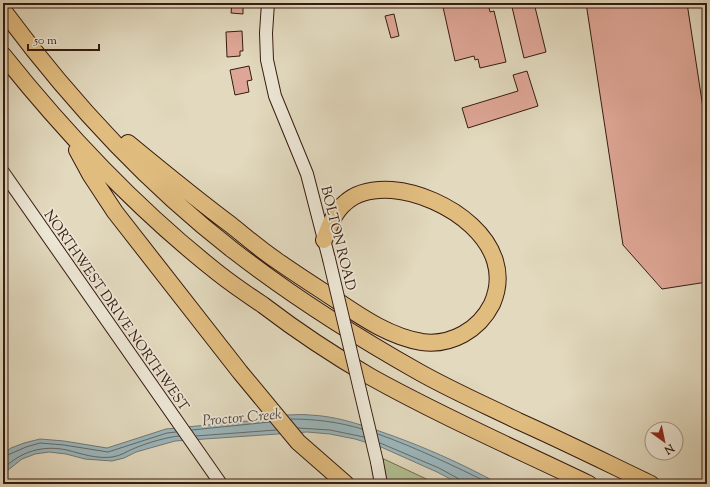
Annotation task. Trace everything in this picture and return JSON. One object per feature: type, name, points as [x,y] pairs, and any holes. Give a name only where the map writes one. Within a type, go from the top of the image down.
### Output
[{"type":"highway","points":[[3,10],[30,45],[96,123],[164,191],[233,251],[307,303],[362,339],[421,373],[651,484]]},
{"type":"highway","points":[[3,55],[68,133],[122,189],[219,274],[295,329],[370,376],[427,407],[589,484]]},
{"type":"highway","points":[[72,95],[188,192],[275,260],[368,321],[390,332],[408,339],[424,342],[441,342],[458,338],[470,331],[479,323],[493,302],[497,276],[490,250],[472,226],[461,216],[428,198],[395,190],[362,193],[342,206],[334,217],[324,240]]},
{"type":"highway","points":[[68,133],[90,174],[115,212],[256,391],[298,442],[346,484]]},
{"type":"main road","name":"BOLTON ROAD","points":[[268,3],[266,33],[267,60],[275,96],[307,174],[329,259],[381,484]]},
{"type":"main road","name":"NORTHWEST DRIVE NORTHWEST","points":[[3,172],[220,484]]},
{"type":"green space","points":[[369,452],[437,484],[379,484]]},
{"type":"water","points":[[286,415],[328,417],[362,425],[410,442],[499,484],[460,484],[381,447],[355,439],[330,434],[307,432],[175,441],[136,452],[124,458],[112,461],[85,459],[66,454],[49,452],[35,454],[22,459],[3,474],[3,454],[11,448],[40,439],[64,441],[107,448],[166,429],[248,421]]},
{"type":"building","points":[[232,3],[243,3],[243,14],[231,13]]},
{"type":"building","points":[[462,3],[488,3],[490,12],[494,11],[506,62],[480,68],[478,59],[475,60],[474,56],[455,61],[443,7]]},
{"type":"building","points":[[534,3],[546,52],[524,58],[512,7]]},
{"type":"building","points":[[586,3],[687,3],[707,134],[707,282],[662,289],[623,245]]},
{"type":"building","points":[[394,14],[399,36],[391,38],[385,16]]},
{"type":"building","points":[[242,31],[243,51],[240,51],[240,56],[227,57],[226,32]]},
{"type":"building","points":[[249,66],[252,80],[247,81],[249,92],[235,95],[230,70]]},
{"type":"building","points":[[527,71],[538,106],[468,128],[462,108],[518,91],[513,75]]},
{"type":"water label","name":"Proctor Creek","points":[[242,417]]}]
